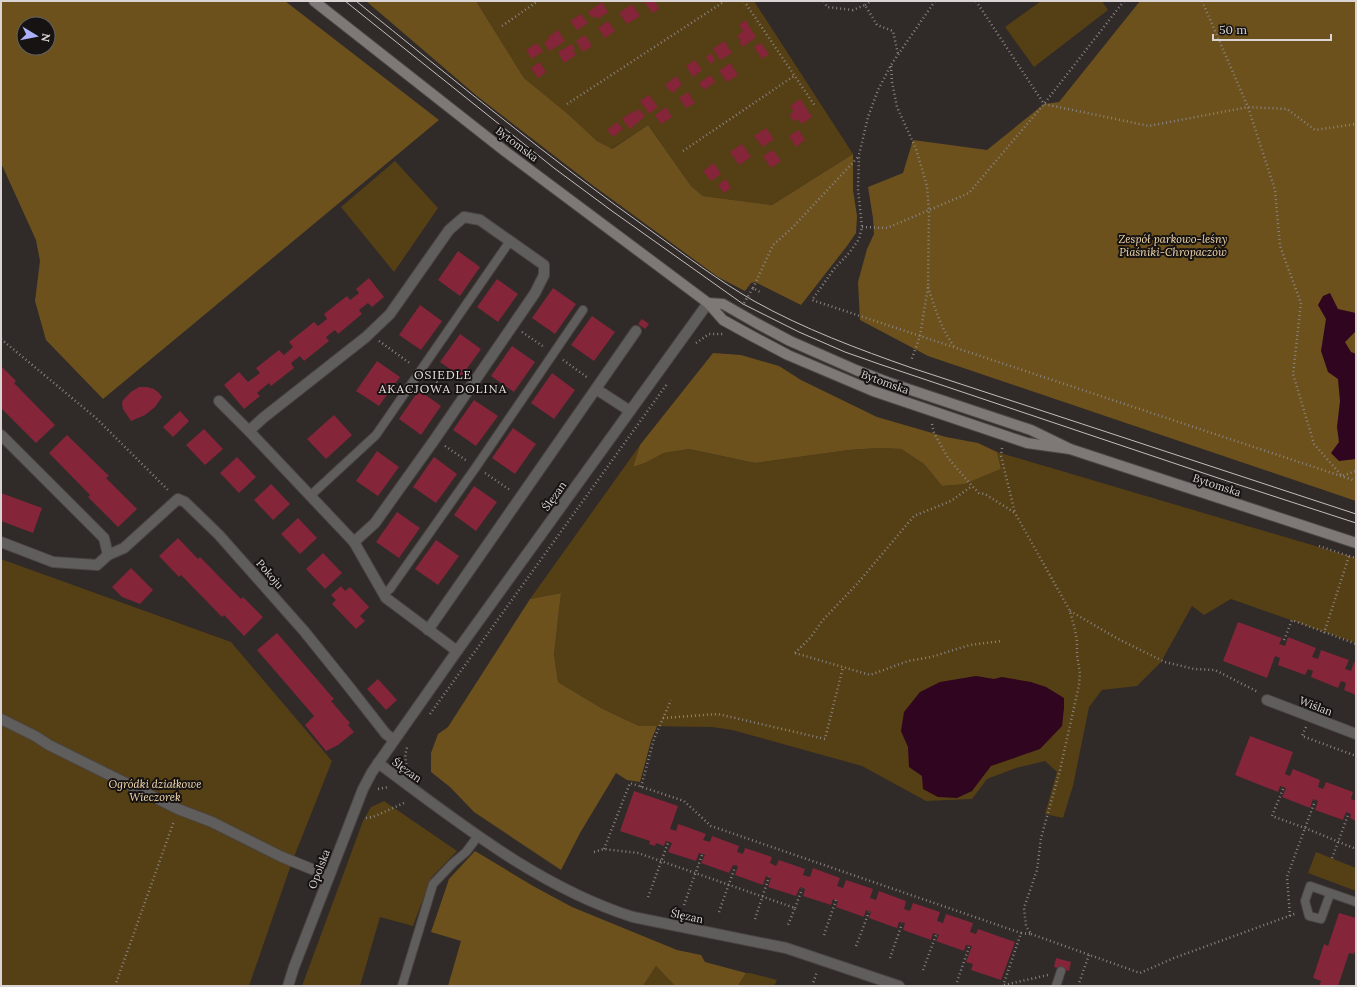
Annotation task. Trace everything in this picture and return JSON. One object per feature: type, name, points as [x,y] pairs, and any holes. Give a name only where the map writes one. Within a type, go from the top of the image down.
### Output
[{"type":"main road","name":"Bytomska","points":[[314,1],[506,152],[708,302],[723,320],[788,355],[873,391],[1027,443],[1070,449]]},
{"type":"main road","name":"Bytomska","points":[[708,302],[723,304],[790,341],[890,383],[1031,430],[1070,449],[1356,544]]},
{"type":"street","points":[[249,431],[263,418],[366,337],[390,314],[449,230],[464,217],[480,220],[544,265],[544,275],[535,293],[435,439],[375,524],[354,542]]},
{"type":"street","name":"Ślęzan","points":[[708,302],[378,763],[478,836],[559,885],[619,913],[641,919],[786,948],[899,986]]},
{"type":"street","points":[[428,630],[636,331]]},
{"type":"street","points":[[596,389],[630,411]]},
{"type":"street","points":[[219,401],[354,542],[386,598],[457,651]]},
{"type":"street","points":[[1,435],[104,538],[108,555]]},
{"type":"street","points":[[1,542],[53,562],[97,565],[108,555],[124,548],[178,499]]},
{"type":"street","name":"Pokoju","points":[[178,499],[184,502],[223,538],[309,637],[386,734],[394,740]]},
{"type":"street","name":"Wiślan","points":[[1267,700],[1356,734]]},
{"type":"street","points":[[1,719],[35,736],[49,745],[178,809],[212,822],[282,857],[329,876]]},
{"type":"street","name":"Opolska","points":[[288,986],[363,788],[378,763]]},
{"type":"lane","points":[[310,496],[376,435],[510,241]]},
{"type":"lane","points":[[384,594],[390,589],[476,467],[583,310]]},
{"type":"lane","points":[[402,986],[433,884],[466,852],[478,836]]},
{"type":"lane","points":[[1330,894],[1321,919],[1309,916],[1305,901],[1310,886],[1356,902]]},
{"type":"lane","points":[[1056,986],[1061,971]]},
{"type":"path","points":[[502,26],[538,1]]},
{"type":"path","points":[[567,104],[724,1]]},
{"type":"path","points":[[744,1],[815,106]]},
{"type":"path","points":[[824,1],[827,7],[853,10],[871,1]]},
{"type":"path","points":[[935,1],[891,65],[878,90],[868,117],[859,155],[858,189],[862,227],[859,239],[850,252],[834,269],[812,300],[1356,481]]},
{"type":"path","points":[[976,1],[1044,104],[1149,126],[1248,107],[1287,109],[1315,130],[1356,124]]},
{"type":"path","points":[[862,227],[887,228],[970,193],[1044,104],[1124,1]]},
{"type":"path","points":[[1202,1],[1248,107],[1275,190],[1280,246],[1301,303],[1292,374],[1314,444],[1342,476]]},
{"type":"path","points":[[865,5],[877,25],[893,31],[898,54]]},
{"type":"path","points":[[891,65],[892,82],[897,107],[916,149],[927,186],[929,211],[928,287],[920,336],[911,361]]},
{"type":"path","points":[[683,150],[794,76]]},
{"type":"path","points":[[740,308],[753,288],[773,245],[792,228],[859,155]]},
{"type":"path","points":[[928,287],[946,335],[955,347]]},
{"type":"path","points":[[753,288],[760,292]]},
{"type":"path","points":[[694,344],[709,334],[725,334]]},
{"type":"path","points":[[1,339],[96,418],[178,499]]},
{"type":"path","points":[[427,719],[671,378]]},
{"type":"path","points":[[931,420],[934,434],[948,458],[978,493],[985,494],[1015,513]]},
{"type":"path","points":[[1003,443],[1001,456],[1015,513],[1070,611],[1076,630],[1077,655],[1080,673],[1079,685],[1060,770],[1041,838],[1037,870],[1024,908],[1026,926],[1031,934]]},
{"type":"path","points":[[1342,476],[1356,471]]},
{"type":"path","points":[[972,486],[950,501],[914,516],[857,584],[822,621],[811,638],[795,653],[870,675],[908,661],[970,645],[1002,641]]},
{"type":"path","points":[[1312,544],[1356,558]]},
{"type":"path","points":[[1324,633],[1349,556]]},
{"type":"path","points":[[1070,611],[1120,640],[1165,662],[1194,668],[1215,670],[1265,695],[1267,700]]},
{"type":"path","points":[[1284,640],[1292,620],[1356,644]]},
{"type":"path","points":[[663,718],[718,714],[825,739],[843,667]]},
{"type":"path","points":[[641,787],[654,739],[671,700]]},
{"type":"path","points":[[1310,717],[1302,736],[1356,756]]},
{"type":"path","points":[[409,744],[405,757],[406,764],[411,774]]},
{"type":"path","points":[[604,849],[630,783],[684,801],[711,826],[1021,933],[1031,934],[1140,973],[1174,958],[1307,909]]},
{"type":"path","points":[[375,791],[387,787],[395,789]]},
{"type":"path","points":[[1283,789],[1272,816],[1356,849]]},
{"type":"path","points":[[1290,916],[1286,877],[1315,801]]},
{"type":"path","points":[[362,819],[373,817],[404,803]]},
{"type":"path","points":[[115,986],[178,809]]},
{"type":"path","points":[[1332,858],[1348,815]]},
{"type":"path","points":[[648,897],[668,843]]},
{"type":"path","points":[[594,852],[604,849],[638,853],[795,908]]},
{"type":"path","points":[[684,906],[702,855]]},
{"type":"path","points":[[719,912],[735,867]]},
{"type":"path","points":[[755,919],[768,878]]},
{"type":"path","points":[[788,924],[802,889]]},
{"type":"path","points":[[824,935],[836,900]]},
{"type":"path","points":[[856,946],[869,912]]},
{"type":"path","points":[[890,958],[902,924]]},
{"type":"path","points":[[1003,986],[1021,933]]},
{"type":"path","points":[[923,970],[936,935]]},
{"type":"path","points":[[957,982],[969,947]]},
{"type":"path","points":[[1078,986],[1089,955]]},
{"type":"path","points":[[1003,986],[1061,971]]},
{"type":"path","points":[[812,986],[817,972]]},
{"type":"green space","points":[[1,1],[285,1],[439,120],[103,399],[46,340],[35,301],[40,261],[36,240],[1,163]]},
{"type":"green space","points":[[366,1],[476,1],[524,78],[568,114],[597,141],[612,149],[648,125],[691,186],[703,196],[772,205],[853,154],[853,190],[857,216],[856,233],[801,305],[755,282],[751,283],[745,291],[718,277],[591,184],[477,96]]},
{"type":"green space","points":[[476,1],[754,1],[853,154],[772,205],[703,196],[691,186],[648,125],[611,149],[597,141],[568,114],[524,78]]},
{"type":"green space","points":[[1041,1],[1102,1],[1108,10],[1034,67],[1005,27]]},
{"type":"green space","name":"Zespół parkowo-leśny Piaśniki-Chropaczów","points":[[1140,1],[1356,1],[1356,501],[928,356],[860,320],[858,282],[867,249],[874,234],[868,187],[903,173],[913,140],[987,150],[1044,104],[1059,102]]},
{"type":"green space","points":[[395,161],[438,208],[394,272],[341,207]]},
{"type":"green space","points":[[713,353],[741,355],[779,366],[801,380],[877,417],[946,437],[978,443],[997,452],[1001,469],[965,484],[942,486],[924,464],[901,449],[878,448],[849,450],[755,463],[689,449],[664,453],[645,463],[633,467],[640,445]]},
{"type":"green space","points":[[640,445],[633,467],[645,463],[664,453],[689,449],[755,463],[849,450],[878,448],[901,449],[924,464],[942,486],[965,484],[1001,469],[997,452],[1356,558],[1356,643],[1231,599],[1204,615],[1192,606],[1161,662],[1137,686],[1102,690],[1089,707],[1073,786],[1063,818],[1045,814],[1057,772],[1045,761],[1016,768],[987,779],[972,799],[926,801],[862,766],[732,730],[712,727],[639,726],[601,708],[558,682],[554,656],[561,593],[530,599]]},
{"type":"green space","name":"Ogródki działkowe Wieczorek","points":[[1,559],[231,642],[332,761],[292,862],[249,986],[1,986]]},
{"type":"green space","points":[[561,593],[554,655],[558,682],[601,708],[639,726],[657,726],[651,741],[640,782],[627,780],[616,773],[580,833],[561,870],[474,812],[450,787],[431,772],[431,753],[438,734],[448,727],[530,599]]},
{"type":"green space","points":[[384,801],[457,851],[431,878],[413,926],[380,917],[360,986],[302,986],[363,821],[371,807]]},
{"type":"green space","points":[[475,851],[533,886],[572,907],[677,950],[701,955],[705,962],[746,973],[738,986],[675,986],[656,966],[643,986],[448,986],[461,941],[431,932],[449,879]]},
{"type":"green space","points":[[1316,852],[1356,868],[1356,891],[1308,873]]},
{"type":"green space","points":[[656,966],[675,986],[643,986]]},
{"type":"green space","points":[[746,973],[777,980],[774,986],[738,986]]},
{"type":"shaded area","points":[[1330,293],[1338,309],[1356,313],[1356,331],[1345,342],[1351,352],[1356,354],[1356,459],[1339,461],[1331,453],[1339,442],[1337,427],[1340,401],[1338,379],[1328,372],[1321,351],[1326,319],[1318,305],[1323,296]]},
{"type":"shaded area","points":[[976,676],[994,679],[1002,677],[1031,682],[1046,687],[1064,698],[1062,726],[1040,749],[991,766],[972,791],[957,798],[938,797],[923,789],[922,776],[909,767],[908,747],[901,731],[904,712],[920,692],[940,682]]},
{"type":"building","points":[[644,1],[655,1],[659,9],[652,13]]},
{"type":"building","points":[[602,2],[608,12],[598,19],[596,16],[592,18],[588,12]]},
{"type":"building","points":[[632,4],[640,16],[627,24],[619,13]]},
{"type":"building","points":[[581,14],[588,23],[577,30],[570,21]]},
{"type":"building","points":[[745,20],[756,37],[743,47],[737,36],[743,31],[739,25]]},
{"type":"building","points":[[608,21],[615,31],[605,38],[598,28]]},
{"type":"building","points":[[558,30],[565,41],[550,51],[544,43],[549,39],[548,37]]},
{"type":"building","points":[[585,35],[592,46],[583,52],[576,41]]},
{"type":"building","points":[[724,41],[732,53],[720,60],[713,49]]},
{"type":"building","points":[[537,43],[543,51],[532,59],[526,50]]},
{"type":"building","points":[[761,43],[769,54],[762,59],[754,47]]},
{"type":"building","points":[[572,44],[575,49],[573,51],[576,55],[564,63],[558,52]]},
{"type":"building","points":[[711,53],[715,60],[711,64],[706,57]]},
{"type":"building","points":[[695,60],[702,70],[693,77],[686,66]]},
{"type":"building","points":[[540,62],[546,72],[538,78],[531,68]]},
{"type":"building","points":[[730,63],[738,75],[727,82],[719,71]]},
{"type":"building","points":[[711,75],[715,82],[704,90],[699,83]]},
{"type":"building","points":[[676,76],[682,85],[672,93],[665,85]]},
{"type":"building","points":[[688,92],[695,103],[686,108],[679,98]]},
{"type":"building","points":[[649,95],[658,107],[649,114],[640,101]]},
{"type":"building","points":[[800,99],[812,117],[802,124],[798,119],[794,122],[789,114],[794,112],[790,106]]},
{"type":"building","points":[[666,107],[672,117],[661,124],[655,115]]},
{"type":"building","points":[[639,109],[645,116],[630,129],[622,119],[633,111],[634,113]]},
{"type":"building","points":[[617,122],[623,129],[613,137],[607,130]]},
{"type":"building","points":[[766,128],[774,139],[763,147],[754,136]]},
{"type":"building","points":[[799,130],[805,140],[796,147],[789,136]]},
{"type":"building","points":[[742,144],[751,157],[739,165],[730,152]]},
{"type":"building","points":[[773,150],[781,161],[771,168],[763,156]]},
{"type":"building","points":[[714,163],[721,174],[711,181],[703,171]]},
{"type":"building","points":[[726,179],[731,188],[724,193],[718,185]]},
{"type":"building","points":[[458,251],[480,267],[460,296],[438,280]]},
{"type":"building","points":[[369,278],[384,297],[372,307],[368,303],[359,310],[362,314],[338,334],[335,330],[326,337],[329,341],[304,361],[300,356],[291,363],[294,368],[271,386],[269,383],[264,387],[257,393],[260,396],[244,409],[224,385],[239,372],[248,382],[260,373],[256,368],[279,350],[284,355],[293,347],[289,342],[314,322],[318,326],[327,319],[324,314],[347,296],[350,300],[359,293],[356,289]]},
{"type":"building","points":[[497,279],[518,294],[498,322],[477,307]]},
{"type":"building","points":[[553,288],[576,304],[555,334],[532,318]]},
{"type":"building","points":[[420,305],[442,321],[421,350],[399,335]]},
{"type":"building","points":[[592,316],[615,332],[594,361],[571,345]]},
{"type":"building","points":[[642,319],[649,324],[645,329],[638,324]]},
{"type":"building","points":[[460,334],[481,349],[461,377],[440,362]]},
{"type":"building","points":[[512,346],[535,362],[514,392],[491,376]]},
{"type":"building","points":[[377,361],[400,377],[379,406],[356,391]]},
{"type":"building","points":[[1,366],[16,381],[14,383],[55,425],[36,443],[1,408]]},
{"type":"building","points":[[552,373],[575,390],[554,419],[531,403]]},
{"type":"building","points":[[139,387],[154,389],[162,397],[155,407],[145,415],[131,421],[123,409],[122,404],[123,400],[131,392]]},
{"type":"building","points":[[419,390],[441,406],[421,435],[399,419]]},
{"type":"building","points":[[474,400],[498,416],[476,446],[453,430]]},
{"type":"building","points":[[180,411],[189,421],[173,437],[163,427]]},
{"type":"building","points":[[334,415],[352,435],[326,459],[307,439]]},
{"type":"building","points":[[513,428],[536,444],[515,474],[492,458]]},
{"type":"building","points":[[204,429],[223,449],[205,465],[186,445]]},
{"type":"building","points":[[67,435],[109,476],[106,478],[137,509],[118,527],[88,497],[90,495],[49,453]]},
{"type":"building","points":[[377,451],[399,467],[378,496],[356,481]]},
{"type":"building","points":[[237,457],[256,477],[239,493],[220,473]]},
{"type":"building","points":[[434,457],[457,474],[436,503],[413,487]]},
{"type":"building","points":[[271,484],[290,504],[273,520],[254,500]]},
{"type":"building","points":[[474,486],[497,502],[476,531],[454,515]]},
{"type":"building","points":[[1,493],[42,508],[33,533],[1,521]]},
{"type":"building","points":[[397,512],[420,528],[399,558],[376,542]]},
{"type":"building","points":[[298,518],[317,538],[300,554],[281,534]]},
{"type":"building","points":[[178,538],[198,559],[200,557],[241,599],[243,597],[263,617],[244,636],[224,615],[222,617],[181,575],[179,577],[159,556]]},
{"type":"building","points":[[436,540],[459,556],[438,585],[415,569]]},
{"type":"building","points":[[323,553],[342,573],[325,589],[306,569]]},
{"type":"building","points":[[131,568],[153,590],[140,604],[122,597],[112,587]]},
{"type":"building","points":[[341,586],[345,591],[350,587],[369,607],[360,616],[365,621],[356,629],[332,604],[336,600],[331,595]]},
{"type":"building","points":[[1238,622],[1282,638],[1279,644],[1285,646],[1288,637],[1316,648],[1312,657],[1318,659],[1321,650],[1349,660],[1345,669],[1351,671],[1354,662],[1356,663],[1356,695],[1344,690],[1346,683],[1341,681],[1338,688],[1311,677],[1313,671],[1308,669],[1305,675],[1278,665],[1280,658],[1275,656],[1267,678],[1223,661]]},
{"type":"building","points":[[277,633],[334,699],[331,701],[350,723],[348,725],[354,732],[338,745],[326,751],[305,725],[314,716],[257,650]]},
{"type":"building","points":[[378,679],[397,700],[386,710],[367,689]]},
{"type":"building","points":[[1250,736],[1293,752],[1285,774],[1290,776],[1293,769],[1320,780],[1318,787],[1323,789],[1326,782],[1353,792],[1351,799],[1356,801],[1356,821],[1350,818],[1351,814],[1346,812],[1343,820],[1315,810],[1318,801],[1313,799],[1310,808],[1282,797],[1286,788],[1280,786],[1278,792],[1235,775]]},
{"type":"building","points":[[634,791],[678,806],[670,829],[676,831],[678,824],[687,827],[706,834],[703,840],[710,842],[712,836],[739,846],[737,852],[743,854],[745,848],[772,857],[770,863],[776,866],[779,860],[805,869],[803,875],[810,877],[813,868],[840,878],[837,886],[843,888],[846,880],[873,889],[870,898],[876,900],[879,891],[906,901],[904,909],[910,911],[913,903],[940,912],[937,921],[943,923],[946,914],[973,923],[970,932],[976,934],[978,929],[1015,942],[1001,980],[971,970],[973,964],[966,962],[972,946],[966,945],[964,951],[936,941],[939,935],[933,933],[931,940],[903,930],[905,923],[899,922],[897,928],[869,918],[871,912],[866,910],[864,917],[836,907],[838,901],[833,899],[831,905],[803,896],[805,889],[800,887],[796,896],[768,887],[771,878],[766,876],[763,885],[735,875],[738,866],[733,865],[729,873],[701,863],[705,855],[699,853],[696,861],[668,852],[672,843],[666,841],[664,846],[656,843],[655,846],[649,844],[650,841],[620,831]]},
{"type":"building","points":[[1339,913],[1356,918],[1356,947],[1354,954],[1349,953],[1338,986],[1319,986],[1321,981],[1313,978],[1324,944],[1328,946]]},
{"type":"building","points":[[1056,958],[1071,962],[1069,971],[1054,967]]},
{"type":"tram line","points":[[345,1],[554,168],[743,304],[799,332],[845,352],[1356,523]]},
{"type":"tram line","points":[[356,1],[503,119],[616,205],[715,277],[754,301],[792,321],[832,338],[912,368],[1356,514]]},
{"type":"district","name":"OSIEDLE AKACJOWA DOLINA","points":[[443,382]]}]
